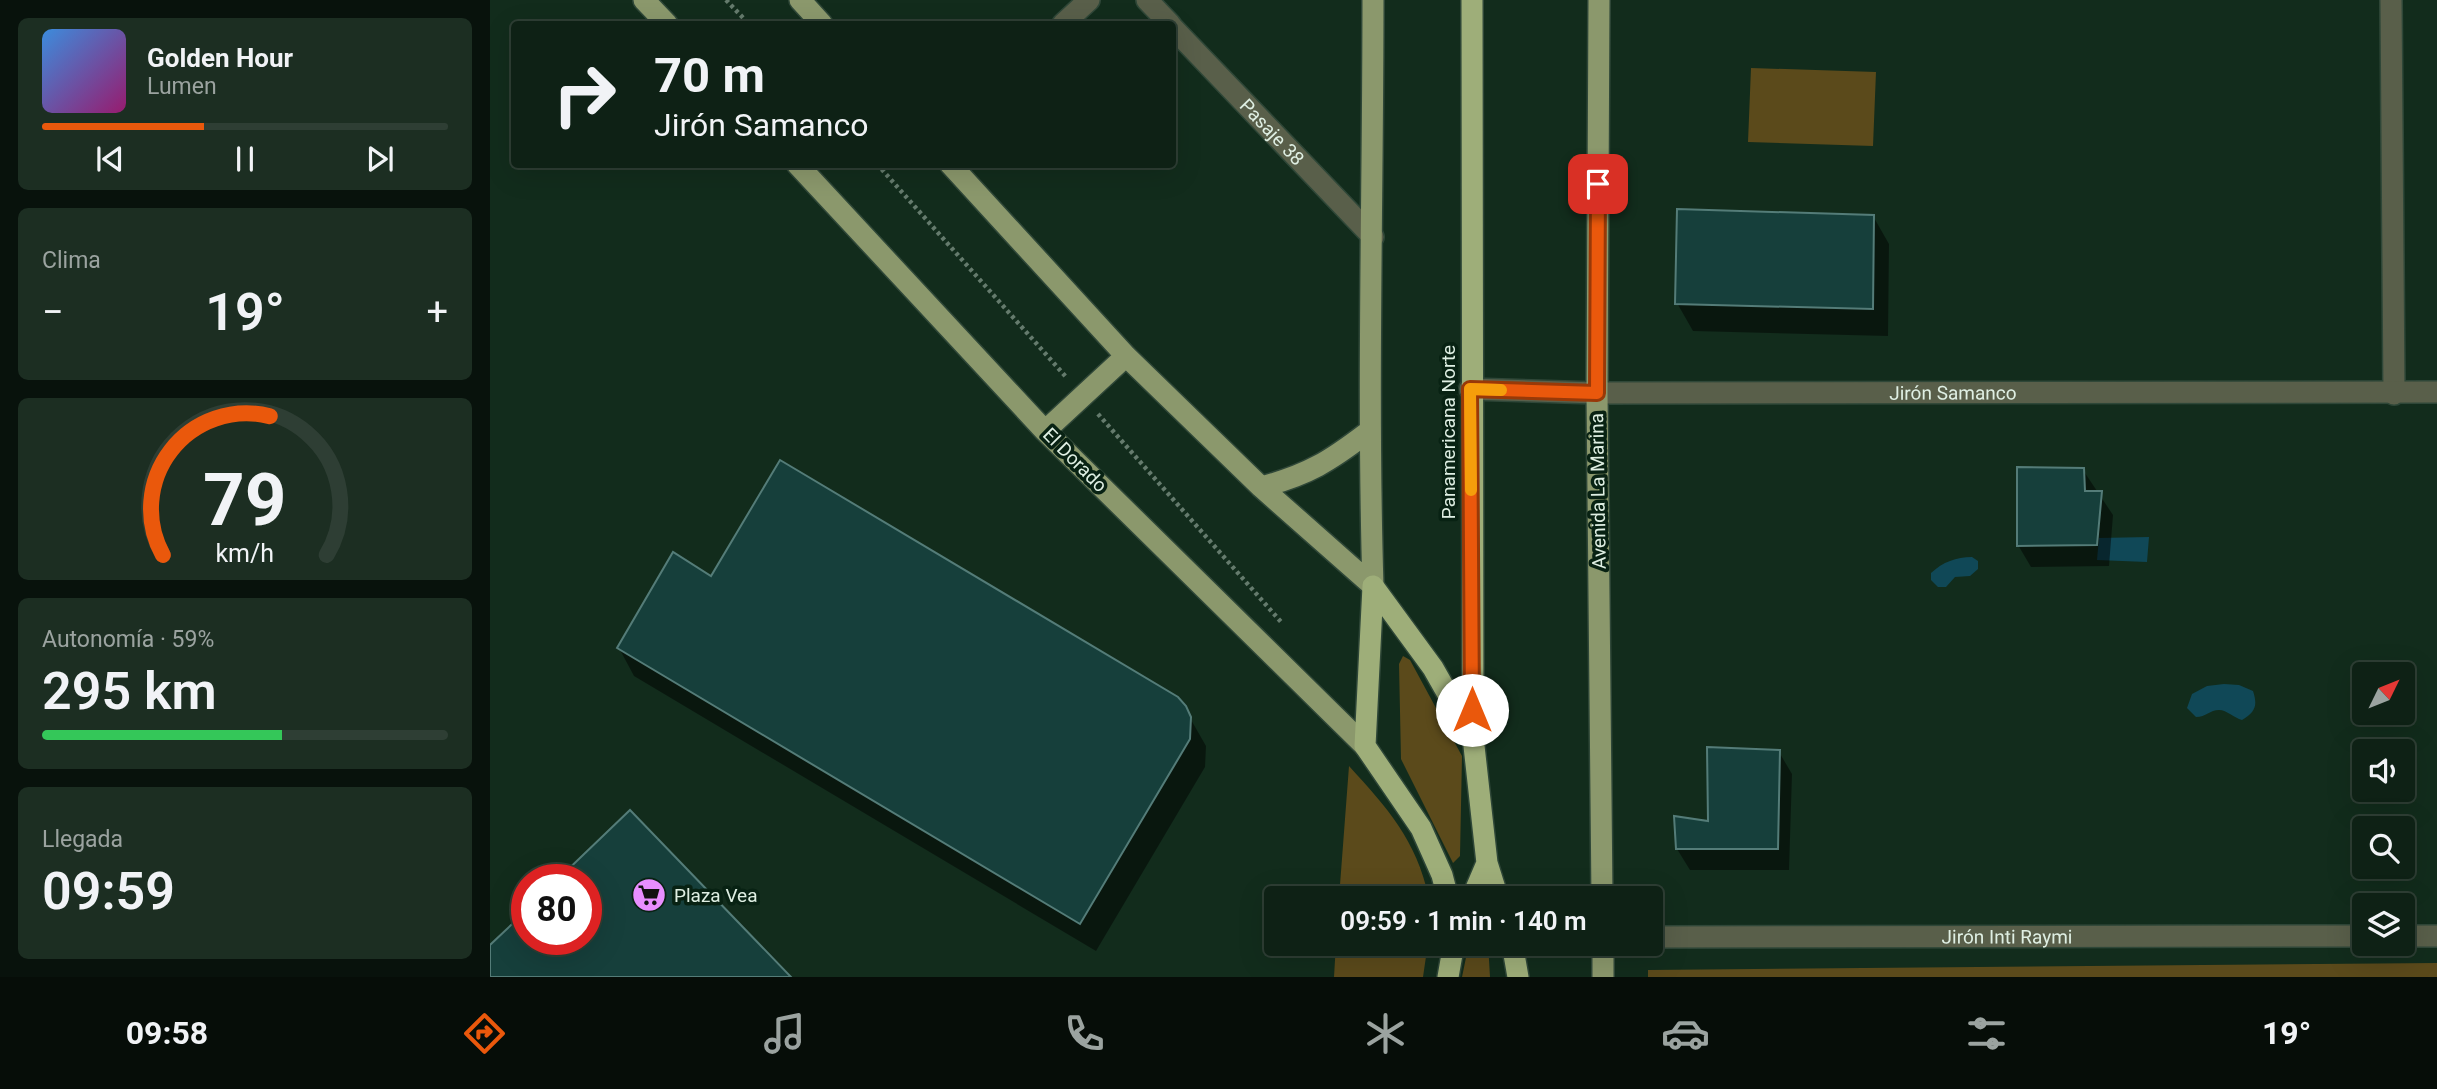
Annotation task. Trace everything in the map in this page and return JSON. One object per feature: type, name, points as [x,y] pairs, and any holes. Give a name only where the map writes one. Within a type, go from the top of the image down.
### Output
[{"type":"highway","name":"Panamericana Norte","points":[[1472,0],[1472,737],[1487,863],[1494,886]]},
{"type":"highway","points":[[1373,586],[1433,668],[1472,737]]},
{"type":"highway","points":[[1373,586],[1365,746],[1421,828],[1445,886]]},
{"type":"highway","name":"Panamericana Norte","points":[[1477,886],[1487,863]]},
{"type":"highway","points":[[1448,977],[1452,956]]},
{"type":"highway","points":[[1515,956],[1518,977]]},
{"type":"main road","points":[[644,0],[664,21]]},
{"type":"main road","points":[[800,0],[819,21]]},
{"type":"main road","points":[[1373,0],[1373,237],[1368,432],[1373,586]]},
{"type":"main road","name":"Avenida La Marina","points":[[1599,0],[1597,393],[1602,886]]},
{"type":"main road","name":"El Dorado","points":[[801,168],[1045,430],[1365,746]]},
{"type":"main road","points":[[954,168],[1126,356],[1261,487],[1373,586]]},
{"type":"main road","points":[[1045,430],[1126,356]]},
{"type":"main road","points":[[1261,487],[1325,465],[1368,432]]},
{"type":"main road","points":[[1602,956],[1603,977]]},
{"type":"street","points":[[1066,21],[1089,0]]},
{"type":"street","name":"Pasaje 38","points":[[1147,0],[1166,21]]},
{"type":"street","points":[[2391,0],[2394,394]]},
{"type":"street","name":"Pasaje 38","points":[[1176,31],[1373,237]]},
{"type":"street","name":"Jirón Samanco","points":[[1470,389],[1597,393],[2437,392]]},
{"type":"street","name":"Jirón Inti Raymi","points":[[1663,937],[2352,936]]},
{"type":"street","points":[[2415,936],[2437,936]]},
{"type":"path","points":[[726,0],[746,21]]},
{"type":"shaded area","points":[[1751,68],[1876,72],[1873,146],[1748,142]]},
{"type":"shaded area","points":[[1403,656],[1410,660],[1462,756],[1460,856],[1453,863],[1401,759],[1399,664]]},
{"type":"shaded area","points":[[1349,766],[1399,826],[1416,859],[1426,886],[1340,886]]},
{"type":"shaded area","points":[[1335,956],[1426,956],[1423,977],[1334,977]]},
{"type":"shaded area","points":[[1466,956],[1489,956],[1490,977],[1462,977]]},
{"type":"shaded area","points":[[2437,963],[2437,977],[1648,977],[1648,970]]},
{"type":"water","points":[[2149,537],[2147,562],[2097,560],[2099,538]]},
{"type":"water","points":[[1972,557],[1978,561],[1978,569],[1970,576],[1955,577],[1946,587],[1938,587],[1931,580],[1931,573],[1945,563]]},
{"type":"water","points":[[2239,685],[2253,691],[2254,708],[2242,720],[2219,710],[2196,717],[2187,708],[2192,694],[2207,686]]},
{"type":"building","points":[[1677,209],[1874,215],[1873,309],[1675,304]]},
{"type":"building","points":[[780,460],[1178,697],[1186,706],[1191,717],[1190,739],[1080,924],[617,648],[673,552],[711,576]]},
{"type":"building","points":[[2017,467],[2084,468],[2085,491],[2102,491],[2097,545],[2017,546]]},
{"type":"building","points":[[1707,747],[1780,750],[1778,849],[1676,849],[1674,816],[1708,821]]},
{"type":"building","name":"Plaza Vea","points":[[630,810],[791,977],[490,977],[490,945],[511,925],[511,955],[602,955],[602,864],[574,864]]},
{"type":"slow traffic","points":[[1471,490],[1470,389],[1501,390]]},
{"type":"place","name":"Plaza Vea","points":[[649,895]]},
{"type":"route","points":[[1472,710],[1470,389],[1597,393],[1598,184]]}]
